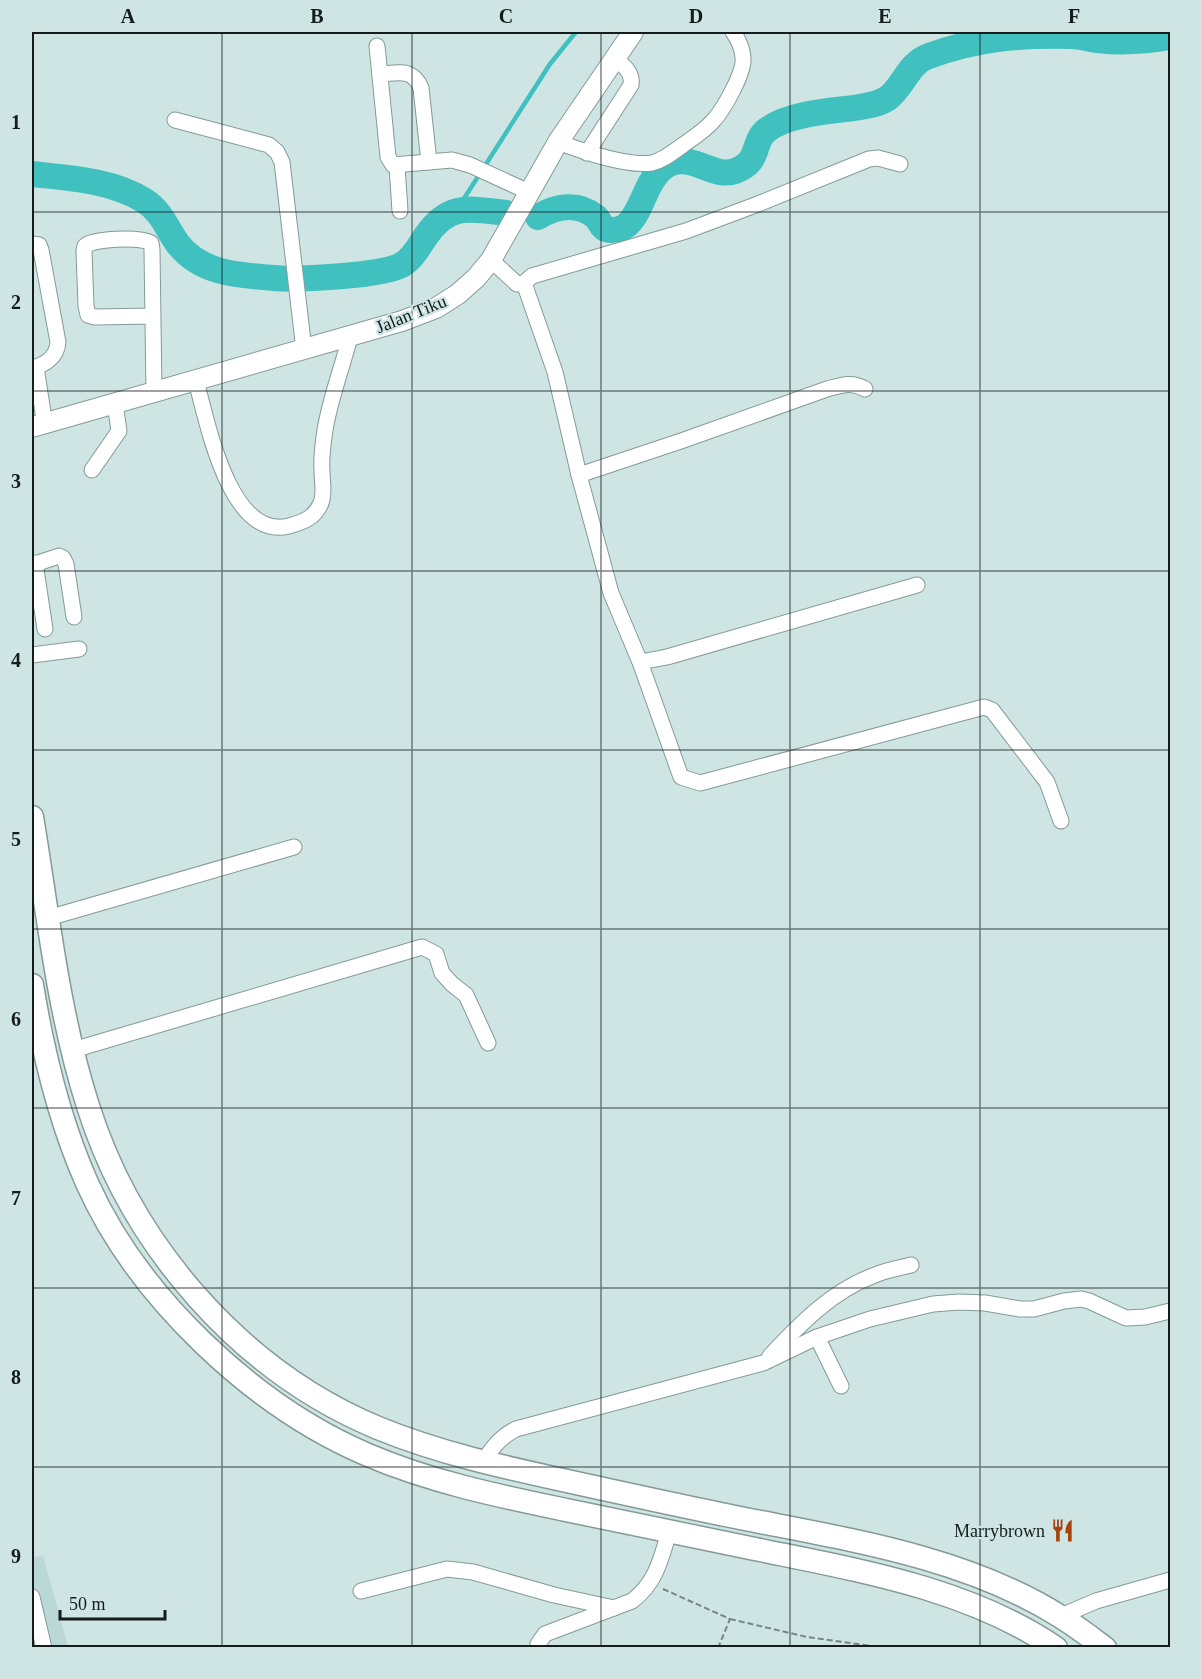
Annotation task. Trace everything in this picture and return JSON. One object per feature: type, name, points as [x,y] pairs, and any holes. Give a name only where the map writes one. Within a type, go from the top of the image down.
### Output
[{"type":"highway","points":[[32,816],[62,1000],[88,1108],[127,1199],[155,1246],[192,1291],[234,1335],[296,1382],[345,1412],[375,1427],[408,1439],[483,1462],[916,1555],[975,1575],[1023,1596],[1061,1616],[1104,1647]]},
{"type":"highway","points":[[32,985],[49,1074],[62,1116],[88,1184],[105,1216],[134,1263],[173,1312],[217,1356],[283,1408],[333,1438],[368,1455],[480,1492],[842,1567],[910,1584],[962,1600],[1008,1620],[1056,1647]]},
{"type":"main road","name":"Jalan Tiku","points":[[42,421],[154,393],[350,337],[436,308],[458,294],[491,260],[558,142],[633,32]]},
{"type":"street","points":[[558,142],[587,153],[632,162],[653,163],[664,159],[703,131],[721,111],[742,68],[744,58],[733,32]]},
{"type":"street","points":[[377,46],[390,162],[397,166],[452,160],[470,165],[529,192]]},
{"type":"street","points":[[587,153],[631,85],[632,78],[629,72],[614,58]]},
{"type":"street","points":[[380,74],[411,74],[417,79],[421,88],[429,162]]},
{"type":"street","points":[[175,120],[269,145],[277,152],[282,162],[304,350]]},
{"type":"street","points":[[491,260],[517,284],[524,283],[532,276],[686,231],[869,159],[878,158],[900,164]]},
{"type":"street","points":[[397,166],[400,210]]},
{"type":"street","points":[[153,316],[95,317],[88,315],[84,251],[87,243],[142,240],[151,243],[153,316],[154,393]]},
{"type":"street","points":[[32,244],[39,246],[41,250],[58,334],[58,348],[54,354],[44,364],[34,368],[42,421]]},
{"type":"street","points":[[524,283],[555,372],[579,475],[611,593],[640,662],[681,777],[700,783],[984,707],[992,710],[1047,782],[1061,821]]},
{"type":"street","points":[[196,381],[215,449],[231,488],[245,512],[270,526],[285,527],[306,521],[321,504],[325,430],[350,337]]},
{"type":"street","points":[[579,475],[827,389],[847,384],[857,384],[865,389]]},
{"type":"street","points":[[92,470],[119,431],[115,403]]},
{"type":"street","points":[[45,629],[33,564],[59,556],[63,558],[66,564],[74,617]]},
{"type":"street","points":[[640,662],[667,657],[917,585]]},
{"type":"street","points":[[32,655],[79,649]]},
{"type":"street","points":[[48,918],[294,847]]},
{"type":"street","points":[[73,1050],[422,946],[436,954],[442,973],[466,995],[479,1019],[488,1043]]},
{"type":"street","points":[[763,1363],[816,1310],[837,1295],[873,1275],[910,1265]]},
{"type":"street","points":[[483,1462],[499,1440],[516,1429],[763,1363],[817,1337],[870,1319],[933,1304],[959,1302],[1034,1309],[1081,1299],[1097,1304],[1117,1315],[1134,1319],[1170,1311]]},
{"type":"street","points":[[817,1337],[841,1386]]},
{"type":"street","points":[[538,1647],[545,1634],[632,1601],[644,1592],[656,1574],[669,1532]]},
{"type":"street","points":[[361,1591],[447,1569],[473,1572],[554,1595],[614,1608]]},
{"type":"street","points":[[1061,1616],[1096,1601],[1170,1580]]},
{"type":"street","points":[[32,1597],[44,1647]]},
{"type":"path","points":[[650,1583],[730,1619],[807,1637],[886,1647]]},
{"type":"path","points":[[718,1647],[730,1619]]},
{"type":"shaded area","points":[[43,1556],[68,1647],[32,1648],[32,1557]]},
{"type":"waterway","points":[[456,211],[550,64],[576,32]]},
{"type":"waterway","points":[[538,217],[552,210],[567,207],[589,212],[606,229],[622,228],[634,216],[654,178],[669,164],[678,161],[694,163],[719,172],[735,171],[749,162],[762,135],[775,125],[809,114],[863,107],[880,102],[893,93],[911,69],[922,59],[947,50],[982,41],[1016,37],[1074,36],[1125,41],[1170,37]]},
{"type":"waterway","points":[[32,174],[90,181],[119,188],[132,194],[156,210],[178,244],[198,262],[221,271],[247,276],[300,278],[379,272],[403,264],[416,252],[435,225],[452,213],[461,210],[506,213]]},
{"type":"place","name":"Marrybrown","points":[[1063,1531]]}]
